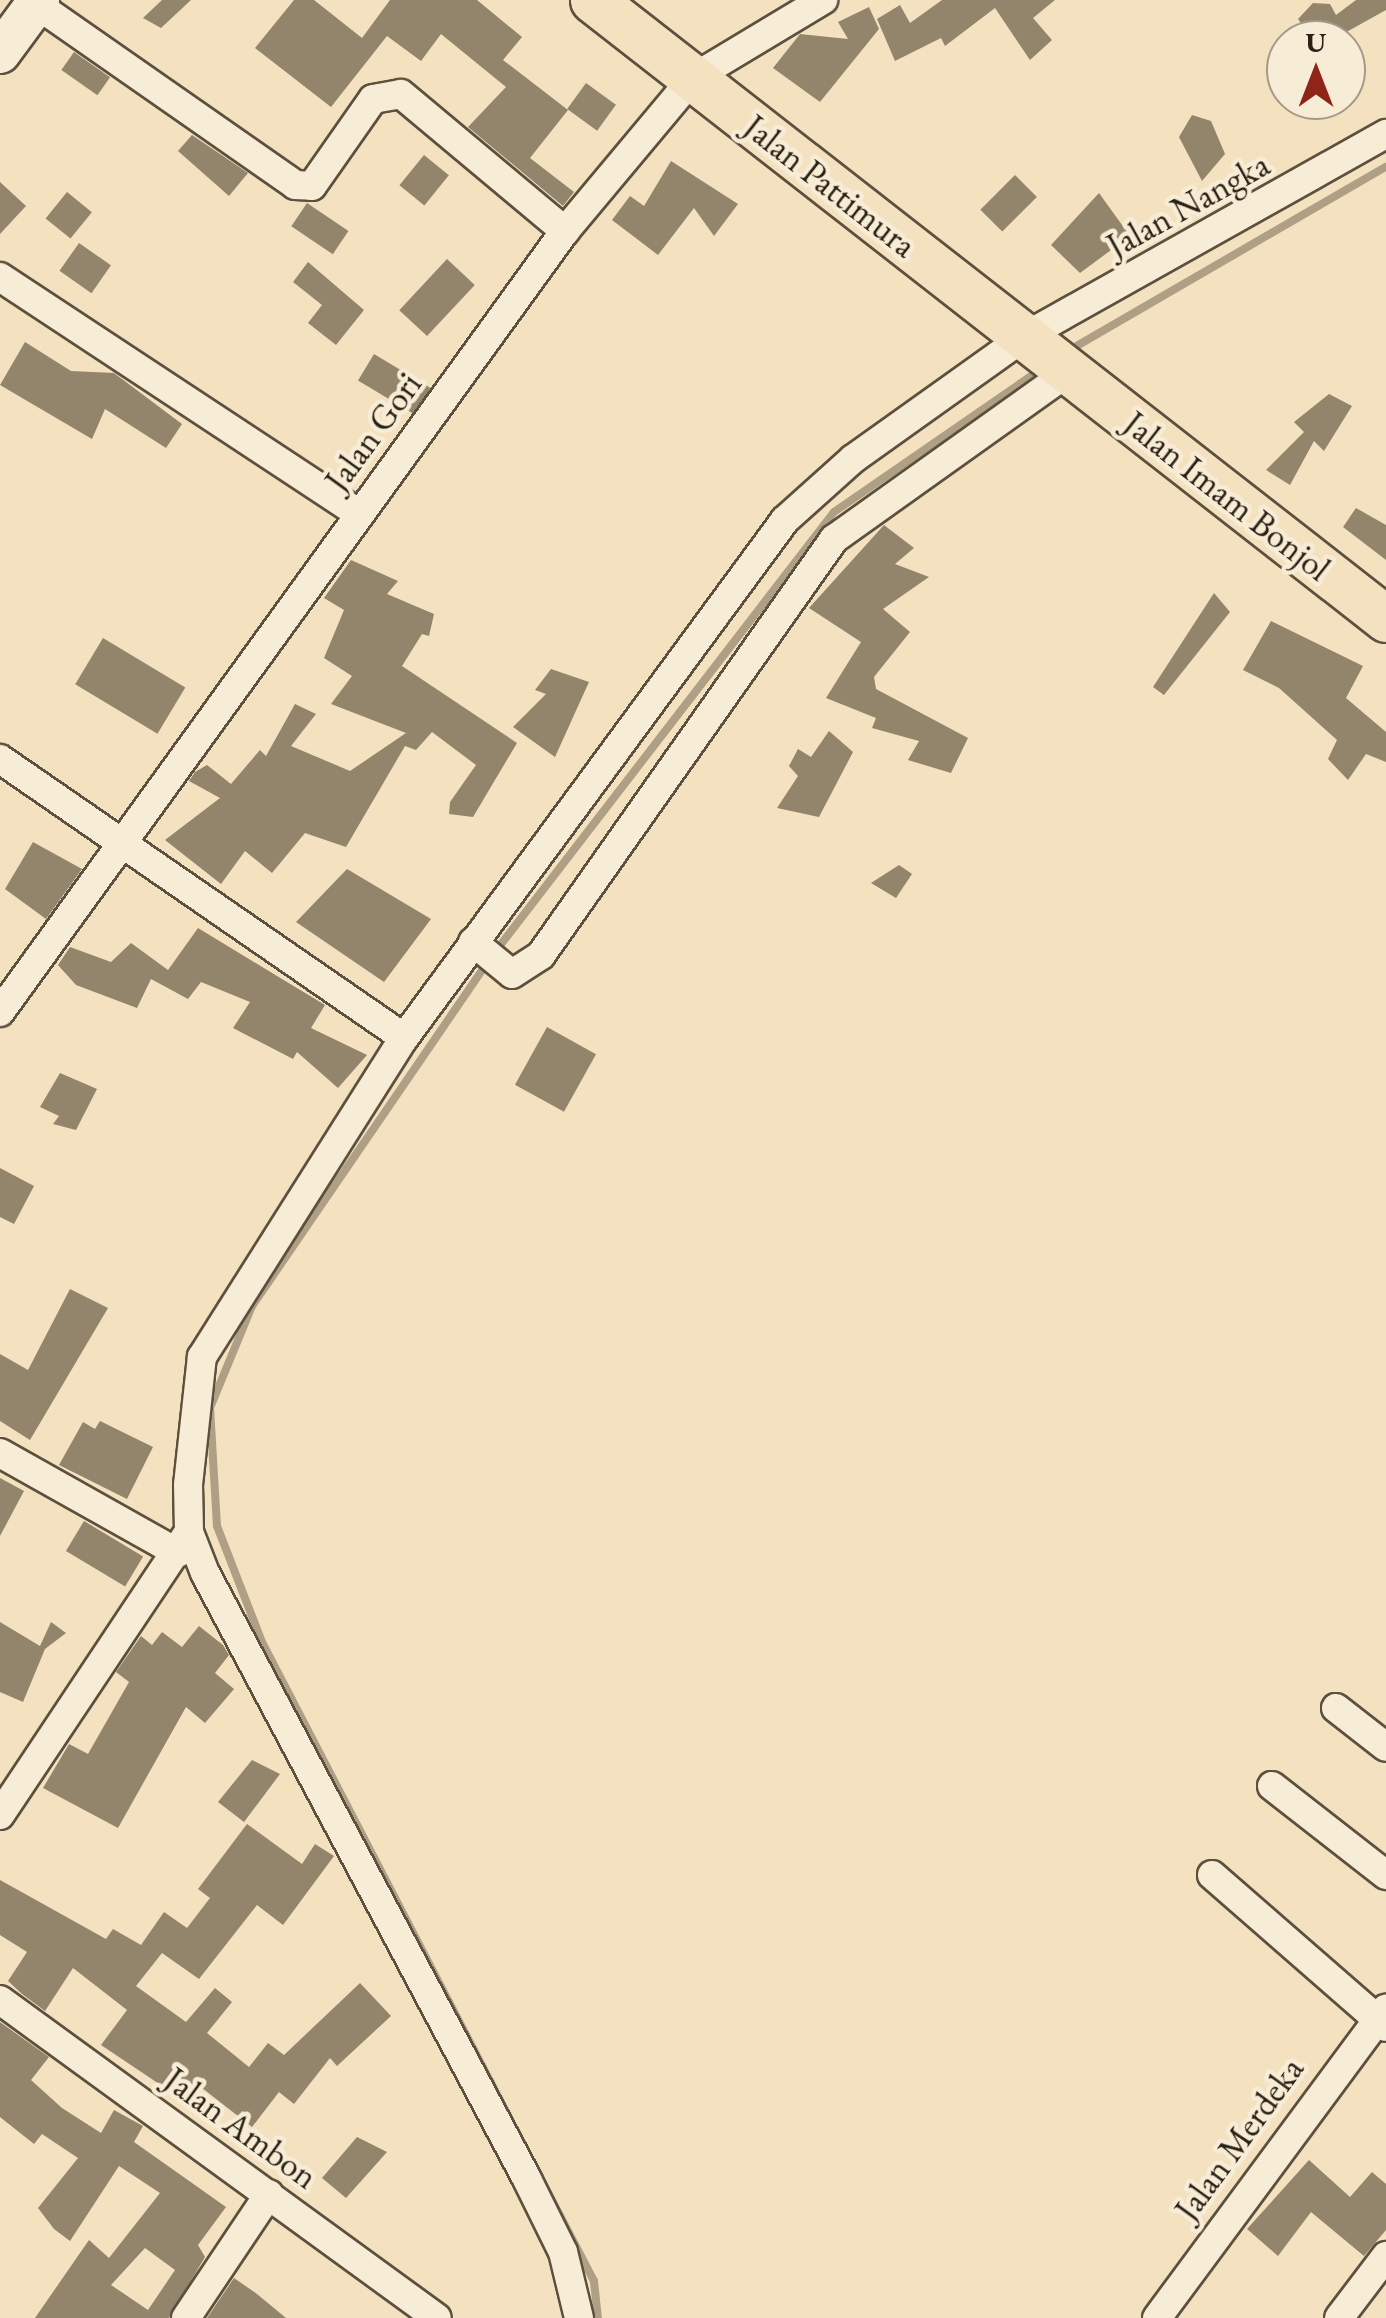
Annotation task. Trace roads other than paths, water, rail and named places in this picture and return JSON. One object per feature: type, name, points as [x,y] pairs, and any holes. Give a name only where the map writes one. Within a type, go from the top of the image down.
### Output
[{"type":"main road","name":"Jalan Pattimura","points":[[593,0],[1067,372]]},
{"type":"main road","points":[[0,53],[38,2]]},
{"type":"main road","name":"Jalan Imam Bonjol","points":[[1067,372],[1386,619]]},
{"type":"street","points":[[693,78],[823,0]]},
{"type":"street","points":[[38,2],[295,185],[312,186],[373,99],[401,94],[565,231]]},
{"type":"street","name":"Jalan Gori","points":[[0,1012],[565,231],[693,78]]},
{"type":"street","name":"Jalan Nangka","points":[[184,1542],[190,1434],[210,1338],[404,1038],[483,954],[785,520],[853,459],[1024,337],[1386,134]]},
{"type":"street","points":[[0,277],[360,514]]},
{"type":"street","points":[[483,954],[516,974],[541,954],[834,539],[1067,372]]},
{"type":"street","points":[[0,759],[126,839],[404,1038]]},
{"type":"street","points":[[0,1453],[184,1542],[528,2179],[563,2252],[579,2318]]},
{"type":"street","points":[[0,1815],[184,1542]]},
{"type":"street","points":[[1336,1708],[1386,1746]]},
{"type":"street","points":[[1272,1786],[1386,1875]]},
{"type":"street","points":[[1212,1875],[1382,2018]]},
{"type":"street","name":"Jalan Ambon","points":[[0,2000],[437,2318]]},
{"type":"street","name":"Jalan Merdeka","points":[[1157,2318],[1382,2018]]},
{"type":"street","points":[[186,2318],[269,2194]]},
{"type":"street","points":[[1339,2318],[1386,2256]]},
{"type":"waterway","points":[[1068,351],[1386,167]]},
{"type":"waterway","points":[[495,952],[834,512],[1040,370]]},
{"type":"waterway","points":[[487,963],[252,1306],[210,1408],[217,1526],[262,1642],[594,2281],[598,2318]]}]
